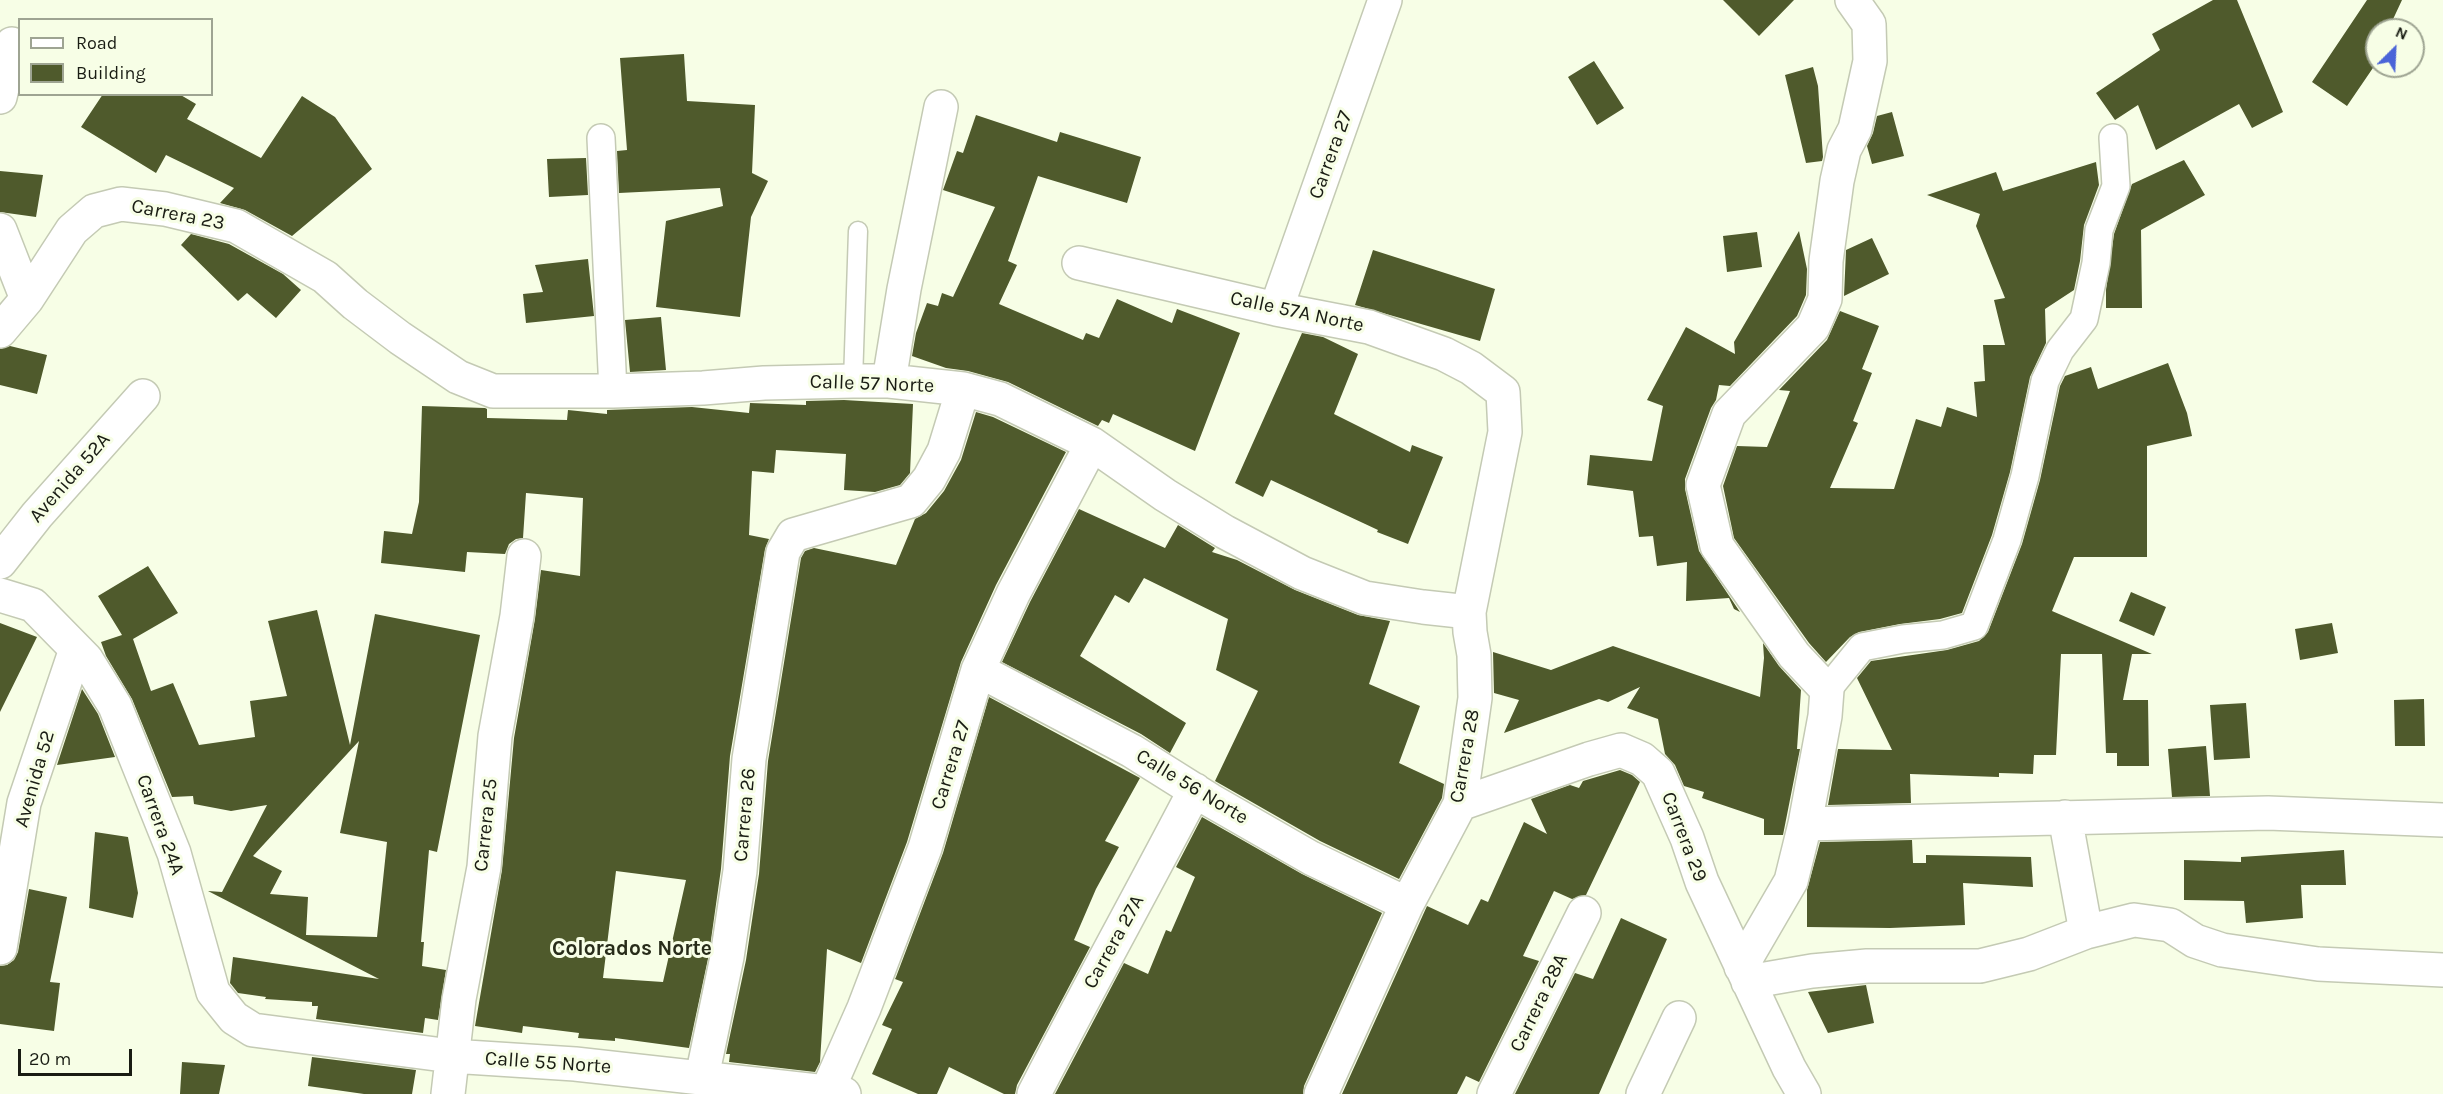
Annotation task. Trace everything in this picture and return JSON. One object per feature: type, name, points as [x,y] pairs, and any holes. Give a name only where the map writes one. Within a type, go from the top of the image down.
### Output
[{"type":"street","name":"Carrera 27","points":[[1276,309],[1385,0]]},
{"type":"street","points":[[1827,690],[1794,655],[1717,546],[1703,485],[1729,414],[1813,327],[1825,298],[1826,261],[1837,181],[1844,150],[1855,129],[1870,61],[1869,24],[1852,0]]},
{"type":"street","points":[[0,97],[10,44]]},
{"type":"street","points":[[889,381],[904,288],[941,107]]},
{"type":"street","points":[[601,138],[613,391]]},
{"type":"street","points":[[2113,138],[2116,186],[2099,230],[2096,263],[2084,319],[2060,350],[2045,381],[2025,476],[2003,550],[1974,626],[1943,635],[1903,639],[1862,647],[1827,690],[1825,716],[1805,824],[1791,880],[1744,975],[1867,966],[1980,966],[2029,954],[2086,932],[2134,920],[2170,925],[2195,941],[2222,950],[2318,964],[2443,970]]},
{"type":"street","name":"Carrera 23","points":[[0,331],[27,298],[72,230],[94,212],[121,204],[165,208],[236,226],[325,277],[355,304]]},
{"type":"street","points":[[0,230],[27,298]]},
{"type":"street","name":"Calle 57A Norte","points":[[1079,263],[1276,309],[1369,327],[1444,354],[1471,368],[1503,392]]},
{"type":"street","name":"Calle 57 Norte","points":[[355,304],[458,377],[493,392],[613,391],[764,383],[889,381],[963,389],[1000,399],[1092,444],[1165,495],[1224,532],[1302,573],[1365,598],[1423,608],[1469,612]]},
{"type":"street","name":"Carrera 26","points":[[702,1077],[727,957],[740,871],[749,759],[783,552],[793,535],[911,501],[929,479],[944,451],[963,389]]},
{"type":"street","name":"Carrera 28","points":[[1321,1094],[1407,904],[1460,804],[1474,698],[1474,655],[1469,612],[1505,432],[1503,392]]},
{"type":"street","name":"Avenida 52A","points":[[0,561],[37,515],[143,396]]},
{"type":"street","name":"Carrera 27","points":[[832,1093],[926,848],[978,670],[1013,594],[1092,444]]},
{"type":"street","name":"Carrera 25","points":[[448,1094],[451,1056],[483,867],[495,736],[524,556]]},
{"type":"street","name":"Carrera 24A","points":[[0,595],[33,605],[86,659],[115,706],[174,853],[213,992],[234,1018],[253,1030]]},
{"type":"street","name":"Avenida 52","points":[[0,948],[24,803],[76,649]]},
{"type":"street","name":"Calle 56 Norte","points":[[978,670],[1093,729],[1311,858],[1407,904]]},
{"type":"street","name":"Carrera 29","points":[[1460,804],[1621,750],[1642,759],[1659,772],[1687,838],[1702,882],[1744,975],[1804,1094]]},
{"type":"street","name":"Carrera 27A","points":[[1034,1094],[1083,997],[1195,790]]},
{"type":"street","points":[[1805,824],[2268,813],[2443,820]]},
{"type":"street","points":[[2065,817],[2086,932]]},
{"type":"street","name":"Carrera 28A","points":[[1494,1094],[1584,913]]},
{"type":"street","points":[[1643,1094],[1679,1018]]},
{"type":"street","name":"Calle 55 Norte","points":[[253,1030],[451,1056],[574,1064],[832,1093]]},
{"type":"lane","points":[[853,381],[858,231]]},
{"type":"building","points":[[1723,0],[1794,0],[1759,36]]},
{"type":"building","points":[[2213,0],[2237,0],[2283,112],[2252,128],[2239,104],[2156,150],[2138,105],[2115,120],[2096,93],[2160,50],[2152,34]]},
{"type":"building","points":[[2367,0],[2402,0],[2394,18],[2365,18],[2366,78],[2347,106],[2312,82]]},
{"type":"building","points":[[684,54],[687,101],[755,105],[752,173],[768,181],[751,217],[740,317],[656,307],[666,221],[723,206],[720,188],[619,193],[617,151],[627,150],[620,58]]},
{"type":"building","points":[[1594,61],[1624,108],[1597,125],[1568,77]]},
{"type":"building","points":[[1813,67],[1818,86],[1823,157],[1822,161],[1806,163],[1785,75]]},
{"type":"building","points":[[102,96],[182,96],[196,104],[187,119],[261,158],[302,96],[335,117],[372,169],[292,236],[245,210],[220,203],[234,188],[166,155],[156,173],[81,127]]},
{"type":"building","points":[[1892,112],[1904,156],[1872,164],[1867,146],[1877,116]]},
{"type":"building","points":[[976,115],[1057,142],[1060,132],[1141,157],[1127,203],[1038,176],[1008,261],[1017,265],[999,304],[1083,340],[1086,333],[1099,338],[1117,299],[1172,323],[1177,309],[1240,333],[1195,451],[1113,414],[1109,423],[1102,420],[1098,426],[1008,382],[968,371],[946,368],[912,356],[916,333],[927,303],[938,306],[942,293],[953,297],[995,207],[943,190],[957,151],[963,153]]},
{"type":"building","points":[[586,158],[588,195],[549,197],[547,159]]},
{"type":"building","points":[[2184,160],[2205,195],[2141,230],[2142,308],[2106,308],[2106,290],[2114,234],[2132,184]]},
{"type":"building","points":[[2096,162],[2099,185],[2084,225],[2074,290],[2045,309],[2046,343],[2030,377],[2010,472],[1992,535],[1962,613],[1940,619],[1859,632],[1850,637],[1826,662],[1809,643],[1734,538],[1723,486],[1737,446],[1767,447],[1790,391],[1779,390],[1827,340],[1840,311],[1879,326],[1862,369],[1872,373],[1853,421],[1858,423],[1830,488],[1894,489],[1916,419],[1941,427],[1947,407],[1977,417],[1974,382],[1985,381],[1983,345],[2005,345],[1994,300],[2005,298],[1976,226],[1980,214],[1927,195],[1996,172],[2003,191]]},
{"type":"building","points":[[0,171],[43,175],[36,217],[0,212]]},
{"type":"building","points":[[1799,231],[1807,269],[1806,295],[1797,316],[1730,386],[1719,385],[1716,400],[1685,479],[1685,489],[1699,551],[1740,612],[1734,609],[1729,598],[1686,601],[1687,562],[1657,566],[1653,536],[1639,537],[1633,491],[1587,485],[1590,455],[1652,461],[1663,406],[1647,400],[1686,327],[1735,354],[1734,342]]},
{"type":"building","points":[[1757,232],[1762,267],[1727,272],[1723,236]]},
{"type":"building","points":[[191,234],[229,244],[283,274],[301,290],[276,318],[247,293],[238,301],[181,245]]},
{"type":"building","points":[[1872,238],[1889,274],[1844,296],[1846,250]]},
{"type":"building","points":[[1373,250],[1495,289],[1480,341],[1355,305]]},
{"type":"building","points":[[588,259],[594,316],[526,323],[523,294],[543,292],[535,265]]},
{"type":"building","points":[[661,317],[666,370],[630,372],[625,320]]},
{"type":"building","points":[[1302,333],[1323,337],[1358,354],[1334,414],[1410,452],[1412,445],[1443,457],[1408,544],[1377,532],[1378,530],[1271,480],[1263,497],[1235,483]]},
{"type":"building","points":[[10,346],[47,355],[37,394],[0,385],[0,349]]},
{"type":"building","points":[[2168,363],[2187,413],[2192,436],[2147,446],[2147,557],[2074,557],[2052,611],[2152,654],[2132,654],[2123,700],[2148,700],[2149,766],[2117,766],[2117,753],[2106,753],[2102,654],[2061,654],[2056,755],[2034,755],[2033,774],[1999,773],[1999,777],[1910,774],[1911,803],[1828,805],[1838,749],[1892,750],[1857,678],[1871,661],[1947,650],[1979,641],[1988,632],[2022,544],[2040,480],[2060,386],[2065,376],[2091,367],[2098,389]]},
{"type":"building","points":[[844,400],[913,404],[910,473],[900,485],[875,492],[844,490],[846,454],[776,450],[774,473],[752,471],[749,535],[769,539],[765,549],[730,756],[721,869],[709,954],[689,1048],[615,1038],[615,1041],[578,1038],[579,1033],[523,1026],[522,1033],[475,1026],[502,870],[514,738],[535,619],[541,570],[580,576],[583,498],[526,493],[523,538],[516,539],[509,544],[505,554],[467,552],[465,572],[381,563],[384,531],[412,534],[419,502],[422,406],[485,408],[487,418],[567,420],[568,410],[607,414],[607,410],[692,407],[749,413],[750,403],[806,405],[806,401]],"holes":[[[616,871],[686,880],[663,982],[603,978]]]},
{"type":"building","points":[[976,412],[993,417],[1066,452],[996,585],[961,662],[907,842],[861,963],[827,949],[820,1062],[815,1072],[729,1062],[730,1054],[726,1054],[746,960],[759,874],[768,761],[801,558],[805,551],[814,548],[896,565],[915,519],[926,513],[944,491],[961,460]]},
{"type":"building","points":[[1079,509],[1165,548],[1178,525],[1215,548],[1212,552],[1237,560],[1295,590],[1358,615],[1390,621],[1369,684],[1420,706],[1399,763],[1444,784],[1442,798],[1399,879],[1320,841],[1215,781],[1258,691],[1216,670],[1228,619],[1144,578],[1129,603],[1115,595],[1080,656],[1186,723],[1170,753],[1141,734],[1002,662],[1030,602]]},
{"type":"building","points":[[148,566],[178,613],[133,639],[151,691],[173,683],[199,745],[255,737],[250,701],[287,696],[268,621],[317,610],[350,745],[375,614],[480,635],[437,852],[429,850],[421,942],[424,942],[422,966],[446,970],[438,1020],[425,1018],[423,1033],[316,1019],[318,1006],[312,1006],[312,1002],[265,999],[266,997],[238,993],[230,983],[233,957],[379,979],[208,891],[222,892],[267,805],[231,811],[194,804],[193,796],[172,797],[132,699],[106,656],[101,642],[122,635],[98,596]],"holes":[[[359,741],[340,833],[387,842],[377,937],[306,935],[308,897],[270,894],[282,871],[253,856]]]},
{"type":"building","points":[[2131,592],[2166,607],[2154,636],[2119,621]]},
{"type":"building","points":[[0,623],[37,637],[0,712]]},
{"type":"building","points":[[2332,623],[2338,653],[2300,660],[2295,629]]},
{"type":"building","points":[[1763,643],[1779,666],[1801,690],[1797,749],[1800,749],[1783,835],[1764,835],[1764,819],[1702,798],[1704,792],[1684,786],[1675,765],[1665,754],[1658,719],[1627,708],[1640,687],[1608,702],[1599,699],[1504,733],[1519,700],[1494,693],[1493,652],[1551,670],[1613,646],[1760,697],[1764,658]]},
{"type":"building","points":[[82,689],[98,714],[115,757],[57,765]]},
{"type":"building","points":[[989,697],[1140,778],[1105,841],[1119,847],[1096,889],[1074,940],[1090,947],[1017,1085],[1015,1094],[1004,1094],[949,1067],[937,1094],[918,1094],[872,1074],[892,1029],[882,1025],[903,982],[895,979],[943,853]]},
{"type":"building","points":[[2424,699],[2425,746],[2395,746],[2394,700]]},
{"type":"building","points":[[2246,703],[2250,758],[2214,760],[2210,705]]},
{"type":"building","points":[[2206,746],[2210,796],[2172,797],[2168,749]]},
{"type":"building","points":[[1620,770],[1632,775],[1640,782],[1586,895],[1572,899],[1554,891],[1523,956],[1539,961],[1479,1082],[1466,1076],[1457,1094],[1342,1094],[1427,906],[1468,925],[1481,899],[1488,902],[1524,822],[1547,834],[1531,799],[1570,785],[1579,788],[1583,781]]},
{"type":"building","points":[[1202,817],[1302,874],[1382,913],[1304,1086],[1303,1094],[1055,1094],[1124,963],[1148,974],[1166,930],[1171,932],[1195,877],[1176,867]]},
{"type":"building","points":[[95,832],[128,837],[138,893],[133,918],[89,908]]},
{"type":"building","points":[[1912,840],[1913,863],[1926,863],[1926,855],[2031,857],[2033,887],[1963,883],[1965,925],[1890,928],[1807,927],[1807,890],[1820,842]]},
{"type":"building","points":[[2344,850],[2346,885],[2301,885],[2303,918],[2246,923],[2244,901],[2184,900],[2184,860],[2241,862],[2241,857]]},
{"type":"building","points":[[29,889],[67,897],[50,982],[60,983],[54,1031],[0,1024],[0,966],[7,965],[14,960],[18,952]]},
{"type":"building","points":[[1621,918],[1667,939],[1599,1094],[1515,1094],[1575,973],[1593,979]]},
{"type":"building","points":[[1866,985],[1874,1023],[1828,1033],[1808,992]]},
{"type":"building","points":[[312,1057],[416,1070],[412,1094],[364,1094],[308,1086]]},
{"type":"building","points":[[182,1062],[225,1065],[219,1094],[180,1094]]},
{"type":"district","name":"Colorados Norte","points":[[632,949]]}]
